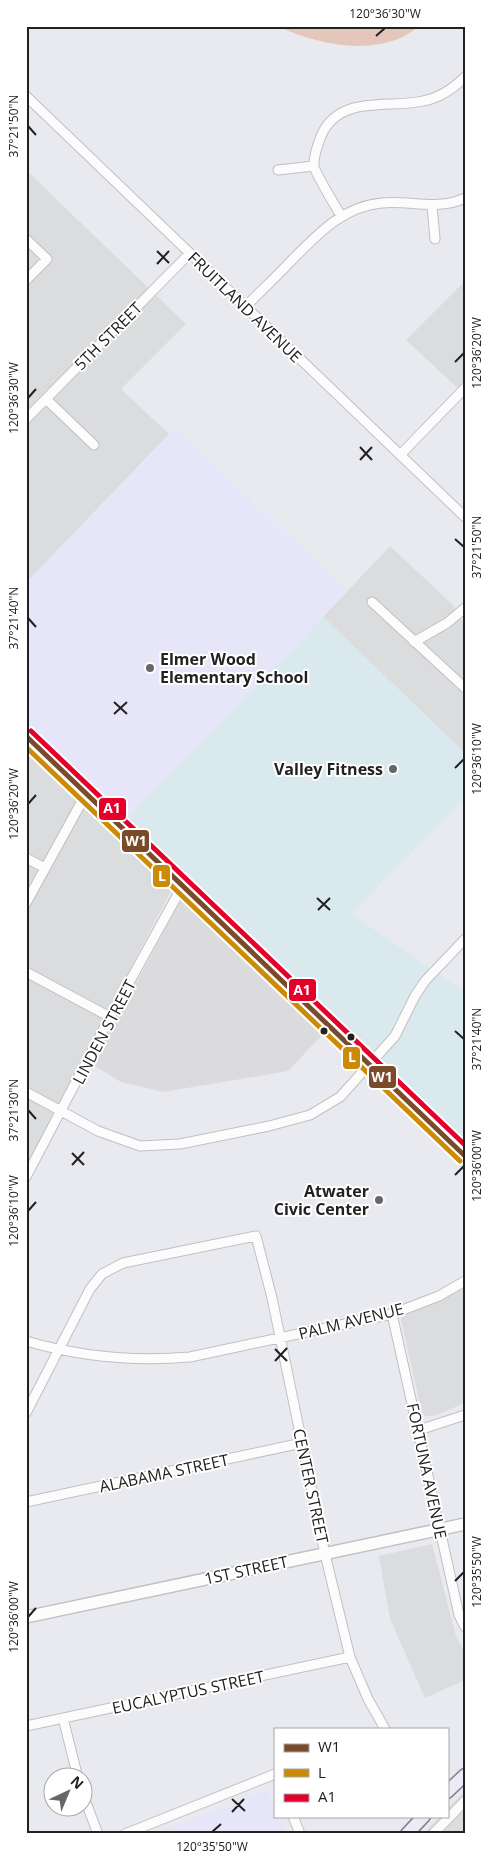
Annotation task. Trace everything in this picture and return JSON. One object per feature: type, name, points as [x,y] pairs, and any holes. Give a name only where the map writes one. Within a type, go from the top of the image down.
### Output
[{"type":"main road","points":[[26,736],[465,1156]]},
{"type":"main road","points":[[448,1791],[465,1775]]},
{"type":"main road","points":[[407,1834],[422,1818]]},
{"type":"street","points":[[341,216],[314,166],[317,145],[324,130],[334,117],[346,110],[365,106],[422,102],[438,97],[465,77]]},
{"type":"street","name":"FRUITLAND AVENUE","points":[[26,96],[465,517]]},
{"type":"street","points":[[278,170],[314,166]]},
{"type":"street","points":[[245,307],[322,230],[341,216],[360,208],[382,203],[432,206],[465,198]]},
{"type":"street","points":[[432,206],[435,239]]},
{"type":"street","points":[[26,238],[47,258],[26,280]]},
{"type":"street","name":"5TH STREET","points":[[26,419],[190,253]]},
{"type":"street","points":[[400,455],[465,388]]},
{"type":"street","points":[[46,399],[94,445]]},
{"type":"street","points":[[372,602],[465,688]]},
{"type":"street","points":[[414,642],[447,623],[465,608]]},
{"type":"street","points":[[26,903],[86,794]]},
{"type":"street","points":[[26,858],[45,868]]},
{"type":"street","name":"LINDEN STREET","points":[[26,1177],[110,1017],[178,894],[184,888]]},
{"type":"street","points":[[26,1092],[98,1131],[140,1146],[180,1144],[269,1126],[310,1115],[340,1097],[395,1036],[415,996],[426,981],[465,939]]},
{"type":"street","points":[[26,972],[110,1017]]},
{"type":"street","name":"CENTER STREET","points":[[59,1350],[90,1289],[102,1274],[123,1263],[256,1236],[272,1298],[325,1554],[350,1657],[368,1699],[384,1728]]},
{"type":"street","name":"PALM AVENUE","points":[[26,1341],[59,1350],[122,1359],[156,1360],[190,1357],[392,1314],[440,1296],[465,1281]]},
{"type":"street","name":"FORTUNA AVENUE","points":[[392,1314],[459,1615],[465,1627]]},
{"type":"street","points":[[26,1413],[59,1350]]},
{"type":"street","points":[[419,1430],[465,1415]]},
{"type":"street","name":"ALABAMA STREET","points":[[26,1502],[302,1444]]},
{"type":"street","name":"1ST STREET","points":[[26,1617],[465,1524]]},
{"type":"street","name":"EUCALYPTUS STREET","points":[[26,1726],[350,1657]]},
{"type":"street","points":[[63,1718],[76,1768]]},
{"type":"street","points":[[125,1834],[274,1774]]},
{"type":"street","points":[[433,1834],[465,1801]]},
{"type":"street","points":[[92,1818],[98,1834]]},
{"type":"street","points":[[294,1818],[300,1834]]},
{"type":"shaded area","points":[[277,26],[339,26],[350,28],[419,26],[403,37],[387,42],[355,46],[323,42]]},
{"type":"shaded area","points":[[26,170],[186,324],[121,389],[169,434],[26,583]]},
{"type":"shaded area","points":[[465,281],[465,395],[406,340]]},
{"type":"shaded area","name":"Elmer Wood Elementary School","points":[[176,427],[347,592],[127,819],[26,719],[26,583]]},
{"type":"shaded area","points":[[390,546],[453,605],[465,625],[465,753],[323,617]]},
{"type":"shaded area","points":[[323,617],[465,753],[465,798],[351,914],[465,991],[465,1143],[127,819]]},
{"type":"shaded area","points":[[26,750],[172,889],[26,1166]]},
{"type":"shaded area","points":[[182,898],[324,1033],[288,1071],[163,1092],[121,1082],[92,1064]]},
{"type":"shaded area","points":[[465,1287],[465,1403],[434,1416],[425,1416],[422,1413],[401,1320],[402,1315],[451,1295]]},
{"type":"shaded area","points":[[432,1544],[456,1636],[465,1653],[465,1680],[425,1698],[390,1619],[379,1556]]},
{"type":"shaded area","points":[[267,1790],[274,1807],[274,1818],[279,1818],[285,1834],[153,1834]]},
{"type":"shaded area","points":[[465,1791],[465,1834],[423,1834],[438,1818],[448,1818],[448,1808]]},
{"type":"transit line","name":"A1","points":[[31,731],[465,1145]]},
{"type":"transit line","name":"W1","points":[[26,736],[465,1156]]},
{"type":"transit line","name":"L","points":[[26,747],[460,1161]]},
{"type":"place","name":"Elmer Wood Elementary School","points":[[150,668]]},
{"type":"place","name":"Valley Fitness","points":[[393,769]]},
{"type":"place","name":"Atwater Civic Center","points":[[379,1200]]}]
